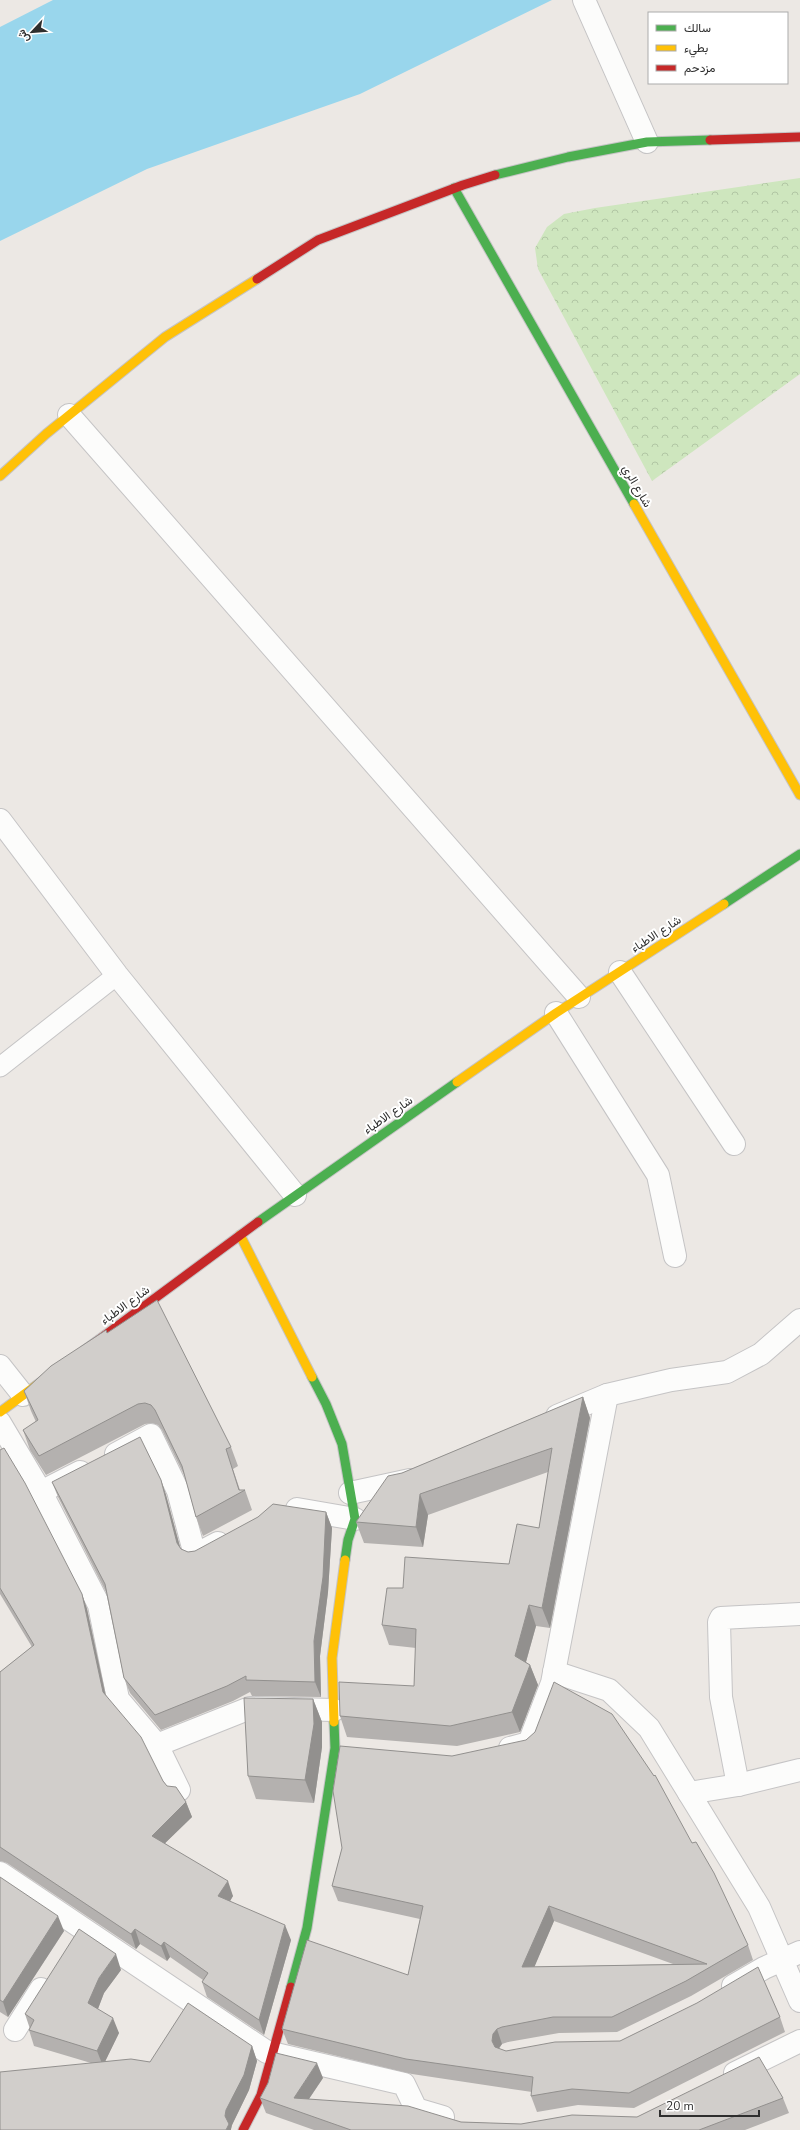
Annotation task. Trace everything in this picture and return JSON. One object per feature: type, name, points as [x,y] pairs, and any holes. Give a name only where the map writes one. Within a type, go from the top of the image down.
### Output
[{"type":"street","points":[[585,3],[647,142]]},
{"type":"street","points":[[0,476],[69,415],[165,337],[318,240],[454,188],[515,169],[647,142],[800,137]]},
{"type":"street","name":"شارع الري","points":[[454,188],[800,795]]},
{"type":"street","points":[[69,415],[579,997]]},
{"type":"street","points":[[0,820],[118,975],[295,1194]]},
{"type":"street","name":"شارع الاطباء","points":[[74,1357],[295,1194],[579,997],[620,972],[800,854]]},
{"type":"street","points":[[620,972],[734,1144]]},
{"type":"street","points":[[556,1013],[658,1175],[676,1256]]},
{"type":"street","points":[[240,1235],[334,1424],[342,1444],[355,1519],[348,1540],[332,1658],[335,1748],[307,1928],[261,2095],[243,2130]]},
{"type":"street","points":[[537,1425],[607,1396],[671,1380],[727,1372],[761,1354],[800,1320]]},
{"type":"street","points":[[0,1366],[23,1395]]},
{"type":"street","points":[[0,1412],[55,1371]]},
{"type":"street","points":[[494,1751],[529,1743],[552,1683],[607,1396]]},
{"type":"street","points":[[0,1423],[41,1492],[99,1605],[118,1700],[157,1745],[179,1790]]},
{"type":"street","points":[[41,1492],[151,1435],[178,1491],[195,1555],[237,1532]]},
{"type":"street","points":[[350,1493],[404,1482],[425,1473]]},
{"type":"street","points":[[275,1506],[355,1519]]},
{"type":"street","points":[[738,1785],[721,1697],[719,1622],[721,1618],[800,1614]]},
{"type":"street","points":[[554,1672],[609,1690],[649,1728],[759,1907],[791,1956],[800,2001]]},
{"type":"street","points":[[157,1745],[250,1708],[334,1710]]},
{"type":"street","points":[[335,1748],[358,1750]]},
{"type":"street","points":[[689,1793],[738,1785],[800,1770]]},
{"type":"street","points":[[0,1873],[267,2052],[404,2084],[416,2109],[460,2122]]},
{"type":"street","points":[[68,1947],[81,1927]]},
{"type":"street","points":[[717,1995],[764,1968],[791,1956]]},
{"type":"street","points":[[15,2030],[52,1972]]},
{"type":"street","points":[[714,2083],[800,2041]]},
{"type":"lane","points":[[0,1067],[118,975]]},
{"type":"green space","points":[[800,178],[800,374],[652,481],[538,269],[535,248],[547,227],[564,214],[595,208]]},
{"type":"water","points":[[53,0],[552,0],[360,94],[147,169],[0,241],[0,27]]},
{"type":"building","points":[[157,1300],[231,1447],[226,1449],[239,1490],[245,1490],[196,1517],[182,1466],[155,1410],[151,1405],[145,1403],[138,1404],[39,1456],[23,1430],[38,1420],[24,1391],[51,1366],[106,1330],[107,1333]]},
{"type":"building","points":[[583,1397],[542,1608],[529,1605],[515,1656],[530,1665],[512,1712],[450,1726],[340,1716],[339,1682],[414,1686],[416,1629],[382,1625],[387,1588],[403,1588],[405,1557],[509,1564],[517,1524],[539,1528],[552,1448],[420,1494],[416,1527],[356,1522],[388,1476],[402,1473]]},
{"type":"building","points":[[140,1437],[161,1480],[177,1543],[181,1549],[188,1552],[195,1551],[258,1517],[273,1504],[326,1512],[323,1577],[314,1641],[315,1682],[246,1680],[246,1676],[227,1686],[155,1715],[124,1678],[105,1584],[52,1482]]},
{"type":"building","points":[[4,1448],[25,1483],[82,1594],[103,1692],[141,1737],[163,1781],[167,1786],[176,1787],[186,1802],[152,1836],[228,1881],[218,1896],[285,1925],[259,2020],[202,1982],[208,1973],[164,1942],[161,1946],[135,1929],[131,1934],[0,1847],[0,1672],[34,1645],[0,1588],[0,1450]]},
{"type":"building","points":[[554,1682],[612,1714],[654,1776],[655,1775],[692,1843],[696,1842],[714,1873],[748,1945],[686,1981],[612,2017],[553,2017],[497,2029],[493,2034],[492,2041],[495,2047],[506,2051],[555,2042],[620,2041],[697,2003],[758,1967],[780,2017],[629,2093],[572,2089],[531,2096],[533,2077],[406,2059],[282,2029],[307,1940],[408,1975],[423,1906],[332,1886],[342,1848],[333,1791],[340,1746],[452,1756],[526,1740],[535,1732]],"holes":[[[549,1906],[707,1964],[522,1967]]]},
{"type":"building","points":[[244,1698],[313,1699],[314,1724],[305,1780],[248,1776]]},
{"type":"building","points":[[0,1877],[58,1916],[3,2002],[0,2000]]},
{"type":"building","points":[[79,1929],[116,1954],[99,1978],[88,2003],[113,2018],[97,2051],[29,2030],[34,2020],[25,2014]]},
{"type":"building","points":[[188,2003],[252,2046],[244,2075],[226,2110],[225,2116],[229,2124],[226,2130],[0,2130],[0,2072],[131,2059],[150,2062]]},
{"type":"building","points":[[276,2053],[317,2063],[294,2098],[408,2106],[461,2122],[521,2124],[572,2115],[637,2117],[759,2057],[783,2098],[699,2130],[351,2130],[260,2098],[268,2083]]},
{"type":"traffic: fast","points":[[495,175],[568,157],[647,142],[710,140]]},
{"type":"traffic: fast","points":[[454,188],[634,504]]},
{"type":"traffic: fast","points":[[724,904],[800,854]]},
{"type":"traffic: fast","points":[[258,1222],[457,1082]]},
{"type":"traffic: fast","points":[[312,1377],[326,1404],[342,1444],[355,1519],[348,1540],[345,1560]]},
{"type":"traffic: fast","points":[[291,1987],[307,1928],[335,1748],[334,1722]]},
{"type":"traffic: slow","points":[[0,476],[46,434],[165,337],[257,279]]},
{"type":"traffic: slow","points":[[634,504],[800,795]]},
{"type":"traffic: slow","points":[[457,1082],[556,1013],[724,904]]},
{"type":"traffic: slow","points":[[240,1235],[312,1377]]},
{"type":"traffic: slow","points":[[0,1412],[49,1376]]},
{"type":"traffic: slow","points":[[334,1722],[332,1658],[345,1560]]},
{"type":"traffic: jam","points":[[710,140],[800,137]]},
{"type":"traffic: jam","points":[[257,279],[318,240],[463,185],[495,175]]},
{"type":"traffic: jam","points":[[85,1350],[258,1222]]},
{"type":"traffic: jam","points":[[243,2130],[261,2095],[291,1987]]}]
